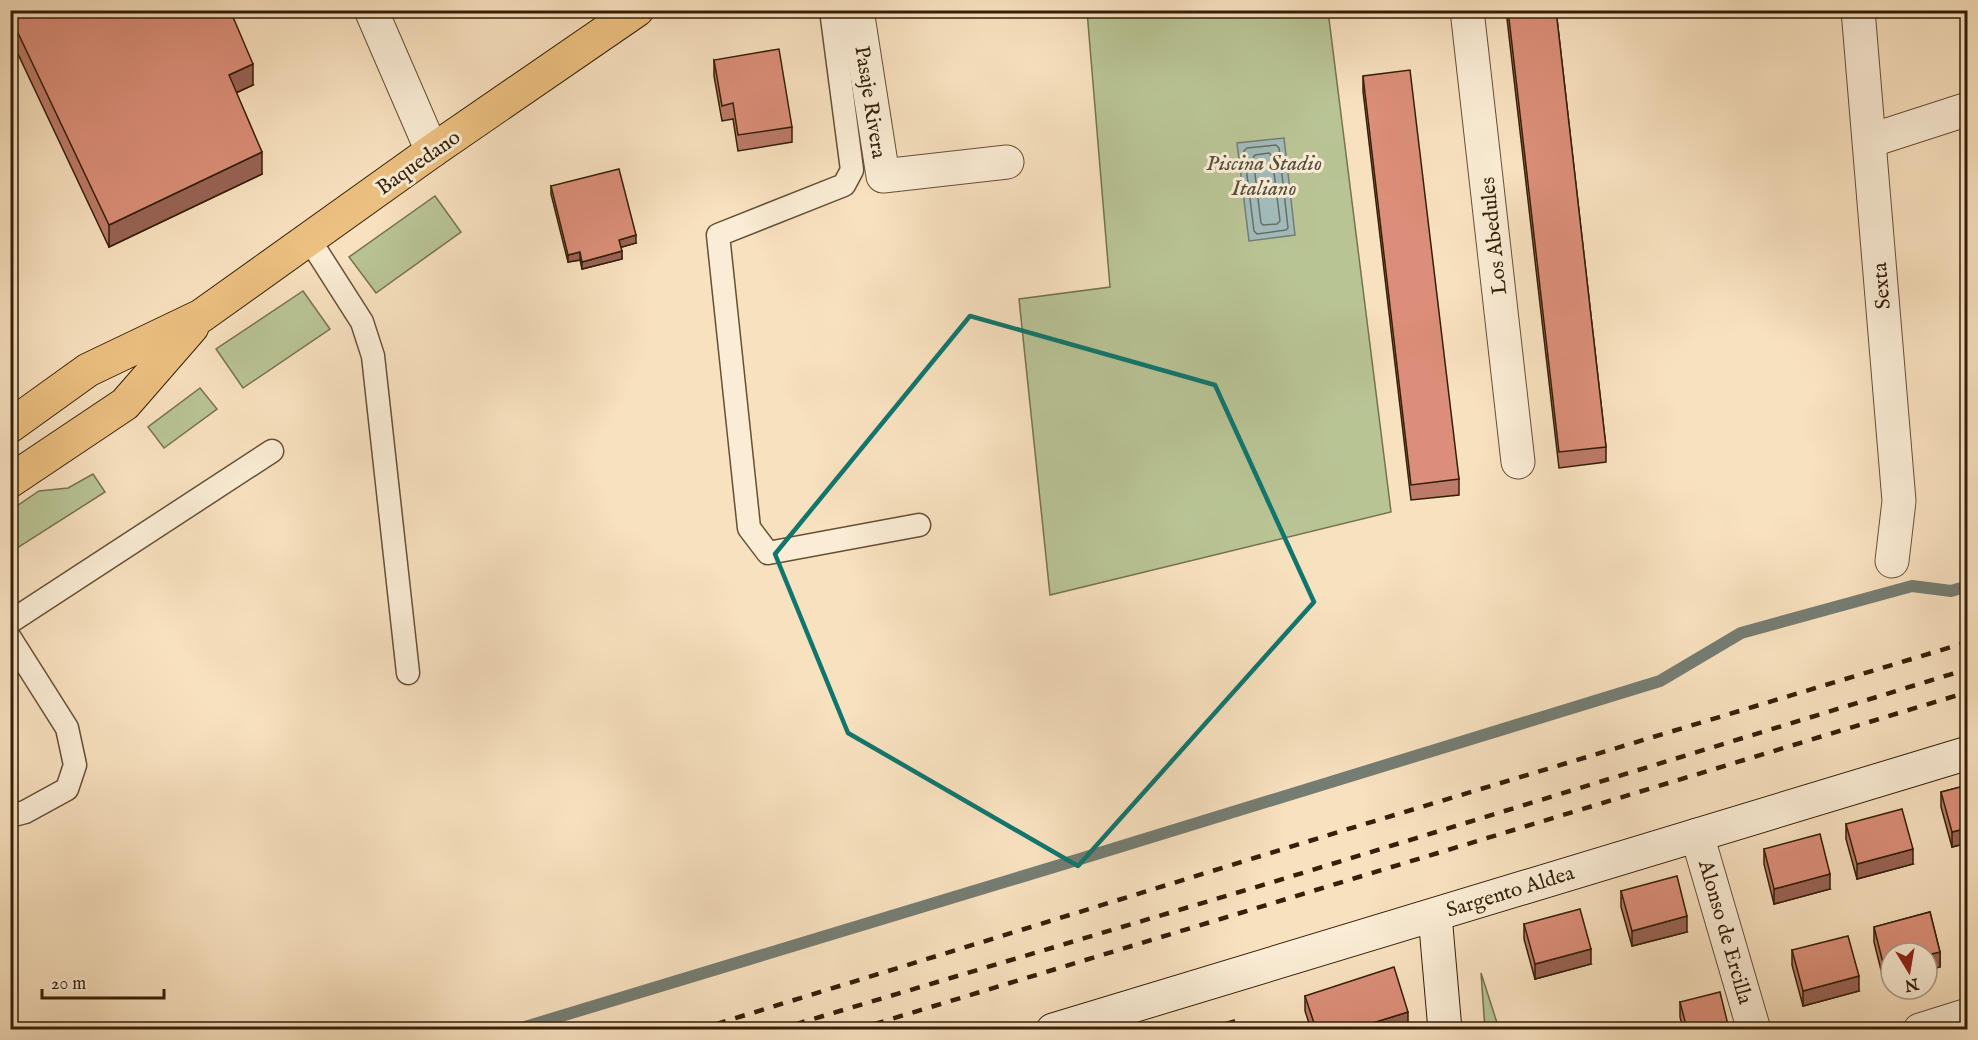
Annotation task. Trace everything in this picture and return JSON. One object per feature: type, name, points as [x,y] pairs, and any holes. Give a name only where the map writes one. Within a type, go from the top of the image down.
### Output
[{"type":"main road","name":"Baquedano","points":[[10,426],[88,370],[201,316],[432,151],[637,10]]},
{"type":"main road","name":"Baquedano","points":[[10,482],[125,404],[201,316]]},
{"type":"street","points":[[371,10],[432,151]]},
{"type":"street","name":"Pasaje Rivera","points":[[856,10],[883,177],[1007,162]]},
{"type":"street","name":"Los Abedules","points":[[1467,10],[1518,462]]},
{"type":"street","name":"Sexta","points":[[1858,10],[1899,501],[1892,561]]},
{"type":"street","points":[[1869,141],[1968,109]]},
{"type":"street","name":"Sargento Aldea","points":[[1053,1029],[1968,753]]},
{"type":"street","name":"Alonso de Ercilla","points":[[1697,836],[1754,1029]]},
{"type":"street","points":[[1435,915],[1445,1029]]},
{"type":"street","points":[[1920,1029],[1968,1015]]},
{"type":"lane","points":[[831,10],[852,170],[844,185],[718,235],[749,528],[768,553],[919,525]]},
{"type":"lane","points":[[309,239],[362,322],[373,356],[408,673]]},
{"type":"lane","points":[[10,622],[272,451]]},
{"type":"lane","points":[[10,638],[67,728],[75,765],[67,789],[25,812],[10,816]]},
{"type":"highlighted area","points":[[970,316],[1215,385],[1314,602],[1078,866],[848,733],[775,554]]},
{"type":"green space","points":[[1087,11],[1328,11],[1391,512],[1050,595],[1019,299],[1110,287]]},
{"type":"green space","points":[[435,196],[461,232],[376,293],[349,257]]},
{"type":"green space","points":[[303,291],[330,329],[243,388],[216,349]]},
{"type":"green space","points":[[200,388],[217,409],[164,448],[148,427]]},
{"type":"green space","points":[[93,474],[105,492],[11,552],[11,510],[39,491],[68,488]]},
{"type":"green space","points":[[1481,973],[1499,1029],[1485,1029]]},
{"type":"water","name":"Piscina Stadio Italiano","points":[[1284,138],[1295,235],[1249,241],[1237,143]]},
{"type":"building","points":[[10,10],[230,10],[253,64],[229,75],[262,152],[109,225],[10,16]]},
{"type":"building","points":[[1508,10],[1556,10],[1606,447],[1559,452]]},
{"type":"building","points":[[779,49],[792,127],[738,135],[733,103],[722,106],[714,60]]},
{"type":"building","points":[[1410,70],[1459,479],[1411,485],[1363,76]]},
{"type":"building","points":[[619,169],[636,235],[619,240],[622,251],[582,262],[580,252],[568,255],[551,186]]},
{"type":"building","points":[[1968,785],[1968,828],[1952,832],[1941,792]]},
{"type":"building","points":[[1902,809],[1913,849],[1857,864],[1846,824]]},
{"type":"building","points":[[1820,834],[1830,874],[1774,889],[1764,849]]},
{"type":"building","points":[[1677,876],[1687,916],[1632,931],[1621,891]]},
{"type":"building","points":[[1580,909],[1591,949],[1535,964],[1524,924]]},
{"type":"building","points":[[1930,912],[1937,941],[1879,941],[1879,947],[1874,927]]},
{"type":"building","points":[[1848,936],[1859,976],[1803,991],[1792,950]]},
{"type":"building","points":[[1394,967],[1408,1012],[1353,1029],[1316,1029],[1305,996]]},
{"type":"building","points":[[1720,992],[1729,1029],[1687,1029],[1680,1002]]},
{"type":"building","points":[[1234,1020],[1237,1029],[1205,1029]]},
{"type":"waterway","points":[[515,1030],[1660,681],[1741,633],[1912,586],[1951,591],[1968,586]]},
{"type":"railway","points":[[697,1030],[1345,830],[1968,642]]},
{"type":"railway","points":[[776,1030],[1273,882],[1968,669]]},
{"type":"railway","points":[[855,1030],[1968,692]]}]
